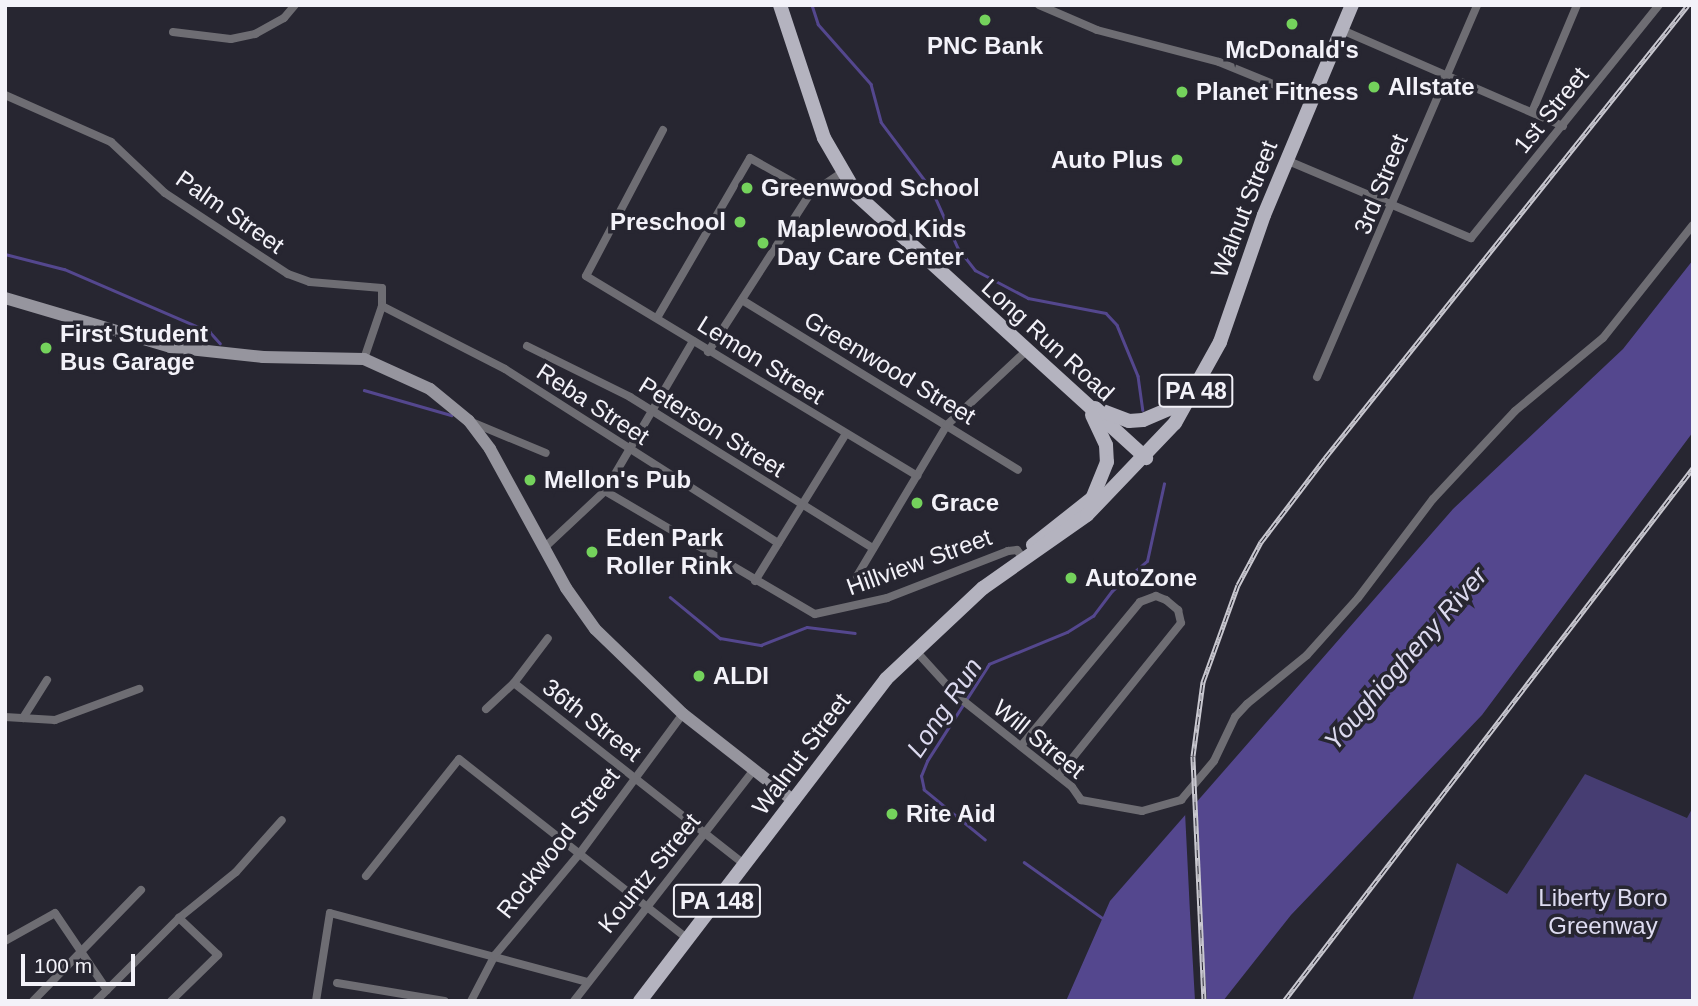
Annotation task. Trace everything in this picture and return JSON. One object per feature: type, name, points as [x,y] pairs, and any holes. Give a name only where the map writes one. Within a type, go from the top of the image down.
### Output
[{"type":"main road","name":"Long Run Road","points":[[780,5],[813,108],[841,173],[874,215],[1143,455]]},
{"type":"main road","name":"Walnut Street","points":[[640,1001],[914,649],[1023,558],[1087,515],[1175,423],[1208,370],[1286,160],[1352,5]]},
{"type":"main road","points":[[5,299],[170,347],[263,357],[364,359],[430,388],[469,421],[490,449],[544,548],[595,629],[683,713],[794,800]]},
{"type":"main road","name":"Walnut Street","points":[[1023,558],[1034,544],[1143,455],[1178,405],[1228,313]]},
{"type":"main road","points":[[1086,404],[1106,445],[1102,481],[1093,497]]},
{"type":"main road","name":"PA 48","points":[[1086,404],[1129,421],[1158,417],[1178,405]]},
{"type":"street","points":[[173,32],[243,37],[271,27],[295,5]]},
{"type":"street","points":[[1039,5],[1097,30],[1219,62],[1312,100]]},
{"type":"street","name":"3rd Street","points":[[1317,377],[1394,206],[1477,5]]},
{"type":"street","points":[[1532,112],[1577,5]]},
{"type":"street","name":"1st Street","points":[[1394,206],[1471,238],[1659,5]]},
{"type":"street","points":[[1342,30],[1563,126]]},
{"type":"street","name":"Palm Street","points":[[5,96],[111,142],[165,193],[273,267],[310,282],[379,286],[385,293],[382,306]]},
{"type":"street","name":"Lemon Street","points":[[663,130],[586,276],[657,317],[708,352],[845,435],[917,476]]},
{"type":"street","points":[[657,317],[750,158],[811,193]]},
{"type":"street","points":[[1286,160],[1394,206]]},
{"type":"street","points":[[708,352],[811,193],[841,173]]},
{"type":"street","name":"Will Street","points":[[914,649],[956,695],[1058,776],[1081,800],[1142,811],[1181,800],[1198,785],[1241,710],[1307,655],[1358,598],[1433,499],[1515,411],[1603,338],[1693,225]]},
{"type":"street","name":"Greenwood Street","points":[[742,300],[1018,470]]},
{"type":"street","points":[[364,359],[382,306]]},
{"type":"street","name":"Reba Street","points":[[382,306],[505,369],[628,450],[778,543]]},
{"type":"street","points":[[544,548],[606,491],[693,341]]},
{"type":"street","name":"Peterson Street","points":[[527,346],[652,412],[873,548]]},
{"type":"street","points":[[857,576],[947,425],[1026,351]]},
{"type":"street","points":[[469,421],[546,453]]},
{"type":"street","points":[[755,581],[845,435]]},
{"type":"street","name":"Hillview Street","points":[[606,491],[807,612],[828,613],[887,598],[1009,551],[1017,550],[1023,558]]},
{"type":"street","points":[[1021,746],[1140,602],[1156,596],[1166,600],[1178,610],[1181,623],[1058,776]]},
{"type":"street","points":[[486,709],[514,683],[548,638]]},
{"type":"street","points":[[23,718],[47,680]]},
{"type":"street","name":"36th Street","points":[[514,683],[745,865]]},
{"type":"street","points":[[5,717],[68,718],[139,689]]},
{"type":"street","name":"Rockwood Street","points":[[471,1001],[495,955],[580,853],[683,713]]},
{"type":"street","points":[[366,876],[459,759],[688,940]]},
{"type":"street","name":"Kountz Street","points":[[573,1001],[706,834],[754,769]]},
{"type":"street","points":[[99,1000],[178,918],[236,872],[282,820]]},
{"type":"street","points":[[33,1001],[141,890]]},
{"type":"street","points":[[5,940],[55,913],[107,990]]},
{"type":"street","points":[[316,1001],[330,913],[588,982]]},
{"type":"street","points":[[171,1001],[218,955],[178,918]]},
{"type":"street","points":[[337,983],[444,1001]]},
{"type":"green space","name":"Liberty Boro Greenway","points":[[1585,774],[1687,818],[1693,807],[1693,1001],[1412,1001],[1457,863],[1507,894]]},
{"type":"water","name":"Youghiogheny River","points":[[1693,260],[1693,432],[1482,715],[1291,915],[1223,1001],[1066,1001],[1110,901],[1453,509],[1623,349]]},
{"type":"pier","points":[[1196,799],[1207,1001],[1195,1001],[1190,913],[1185,812]]},
{"type":"waterway","name":"Long Run","points":[[812,5],[818,24],[871,84],[881,122],[932,190],[958,248],[975,270],[1028,298],[1106,313],[1117,325],[1138,376],[1143,410]]},
{"type":"waterway","points":[[5,254],[64,269],[210,332],[220,343]]},
{"type":"waterway","points":[[364,390],[451,415]]},
{"type":"waterway","name":"Long Run","points":[[985,840],[924,790],[921,776],[927,761],[989,664],[1067,632],[1093,616],[1112,591],[1147,561],[1164,484]]},
{"type":"waterway","points":[[670,597],[720,638],[761,645],[807,627],[855,633]]},
{"type":"waterway","name":"Long Run","points":[[1024,862],[1104,919]]},
{"type":"railway","points":[[1204,1001],[1193,756],[1203,682],[1238,585],[1261,542],[1325,458],[1688,5]]},
{"type":"railway","points":[[1284,1001],[1693,468]]},
{"type":"place","name":"PNC Bank","points":[[985,20]]},
{"type":"place","name":"McDonald's","points":[[1292,24]]},
{"type":"place","name":"Allstate","points":[[1374,87]]},
{"type":"place","name":"Planet Fitness","points":[[1182,92]]},
{"type":"place","name":"Auto Plus","points":[[1177,160]]},
{"type":"place","name":"Greenwood School","points":[[747,188]]},
{"type":"place","name":"Preschool","points":[[740,222]]},
{"type":"place","name":"Maplewood Kids Day Care Center","points":[[763,243]]},
{"type":"place","name":"First Student Bus Garage","points":[[46,348]]},
{"type":"place","name":"Mellon's Pub","points":[[530,480]]},
{"type":"place","name":"Grace","points":[[917,503]]},
{"type":"place","name":"Eden Park Roller Rink","points":[[592,552]]},
{"type":"place","name":"AutoZone","points":[[1071,578]]},
{"type":"place","name":"ALDI","points":[[699,676]]},
{"type":"place","name":"Rite Aid","points":[[892,814]]}]
